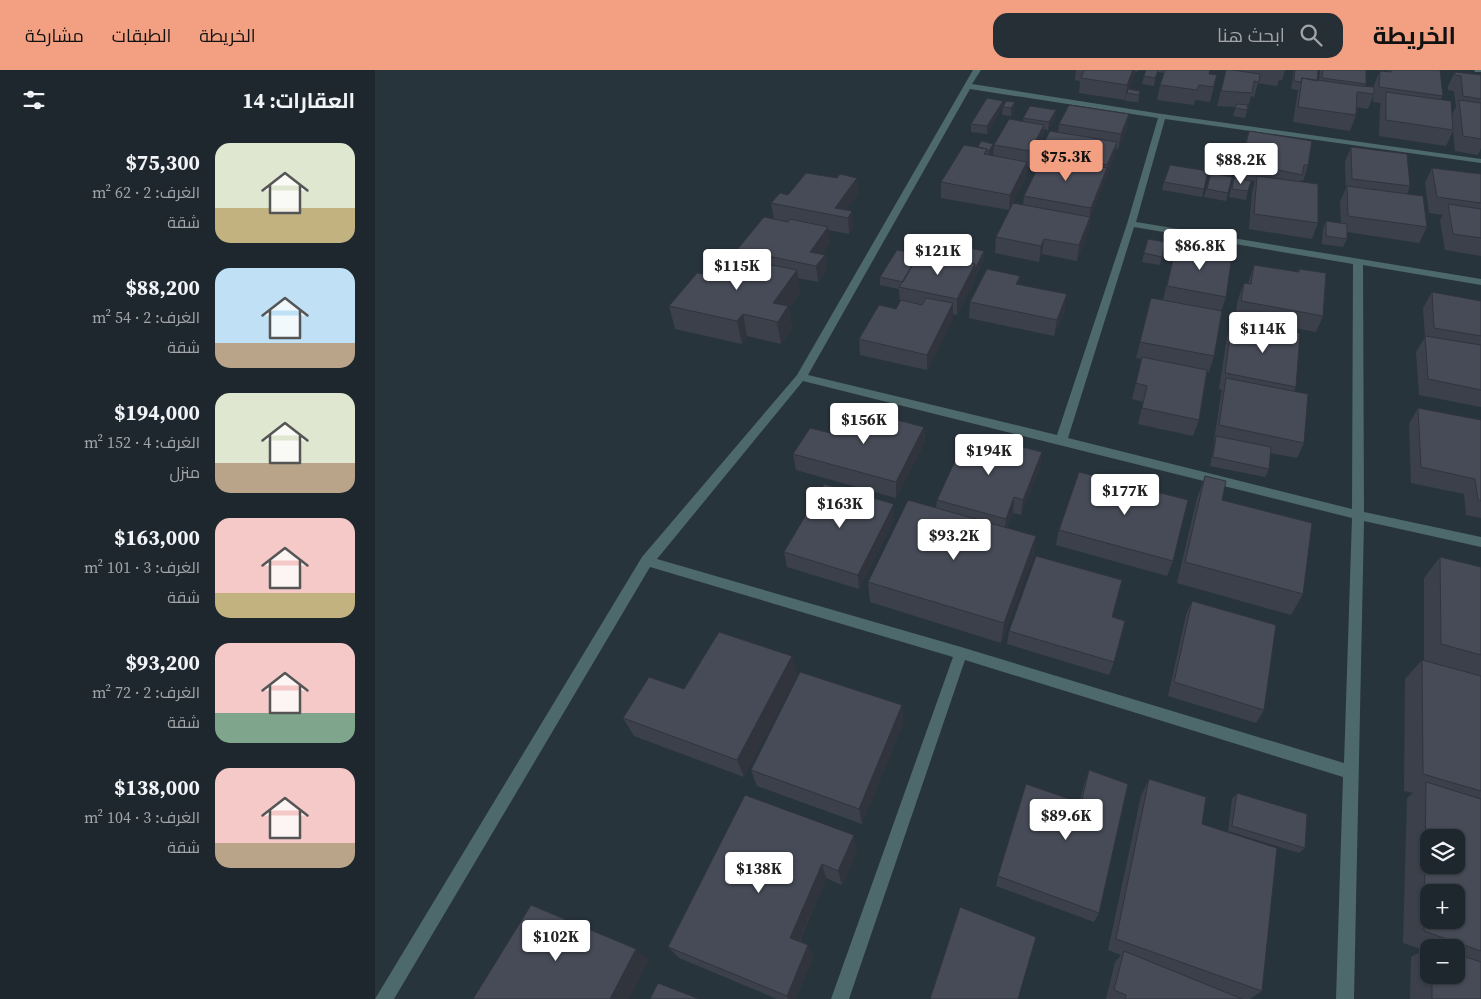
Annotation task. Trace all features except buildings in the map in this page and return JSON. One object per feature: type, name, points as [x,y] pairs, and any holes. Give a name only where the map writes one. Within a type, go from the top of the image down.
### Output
[{"type":"street","points":[[384,999],[647,561],[801,377],[977,70]]},
{"type":"street","points":[[968,86],[1162,116],[1481,161]]},
{"type":"street","points":[[1061,440],[1131,224],[1162,116]]},
{"type":"street","points":[[1131,224],[1481,282]]},
{"type":"street","points":[[1345,999],[1358,515],[1358,262]]},
{"type":"street","points":[[801,377],[1358,515],[1481,542]]},
{"type":"street","points":[[647,561],[961,653],[1351,772]]},
{"type":"street","points":[[839,999],[961,653]]}]
